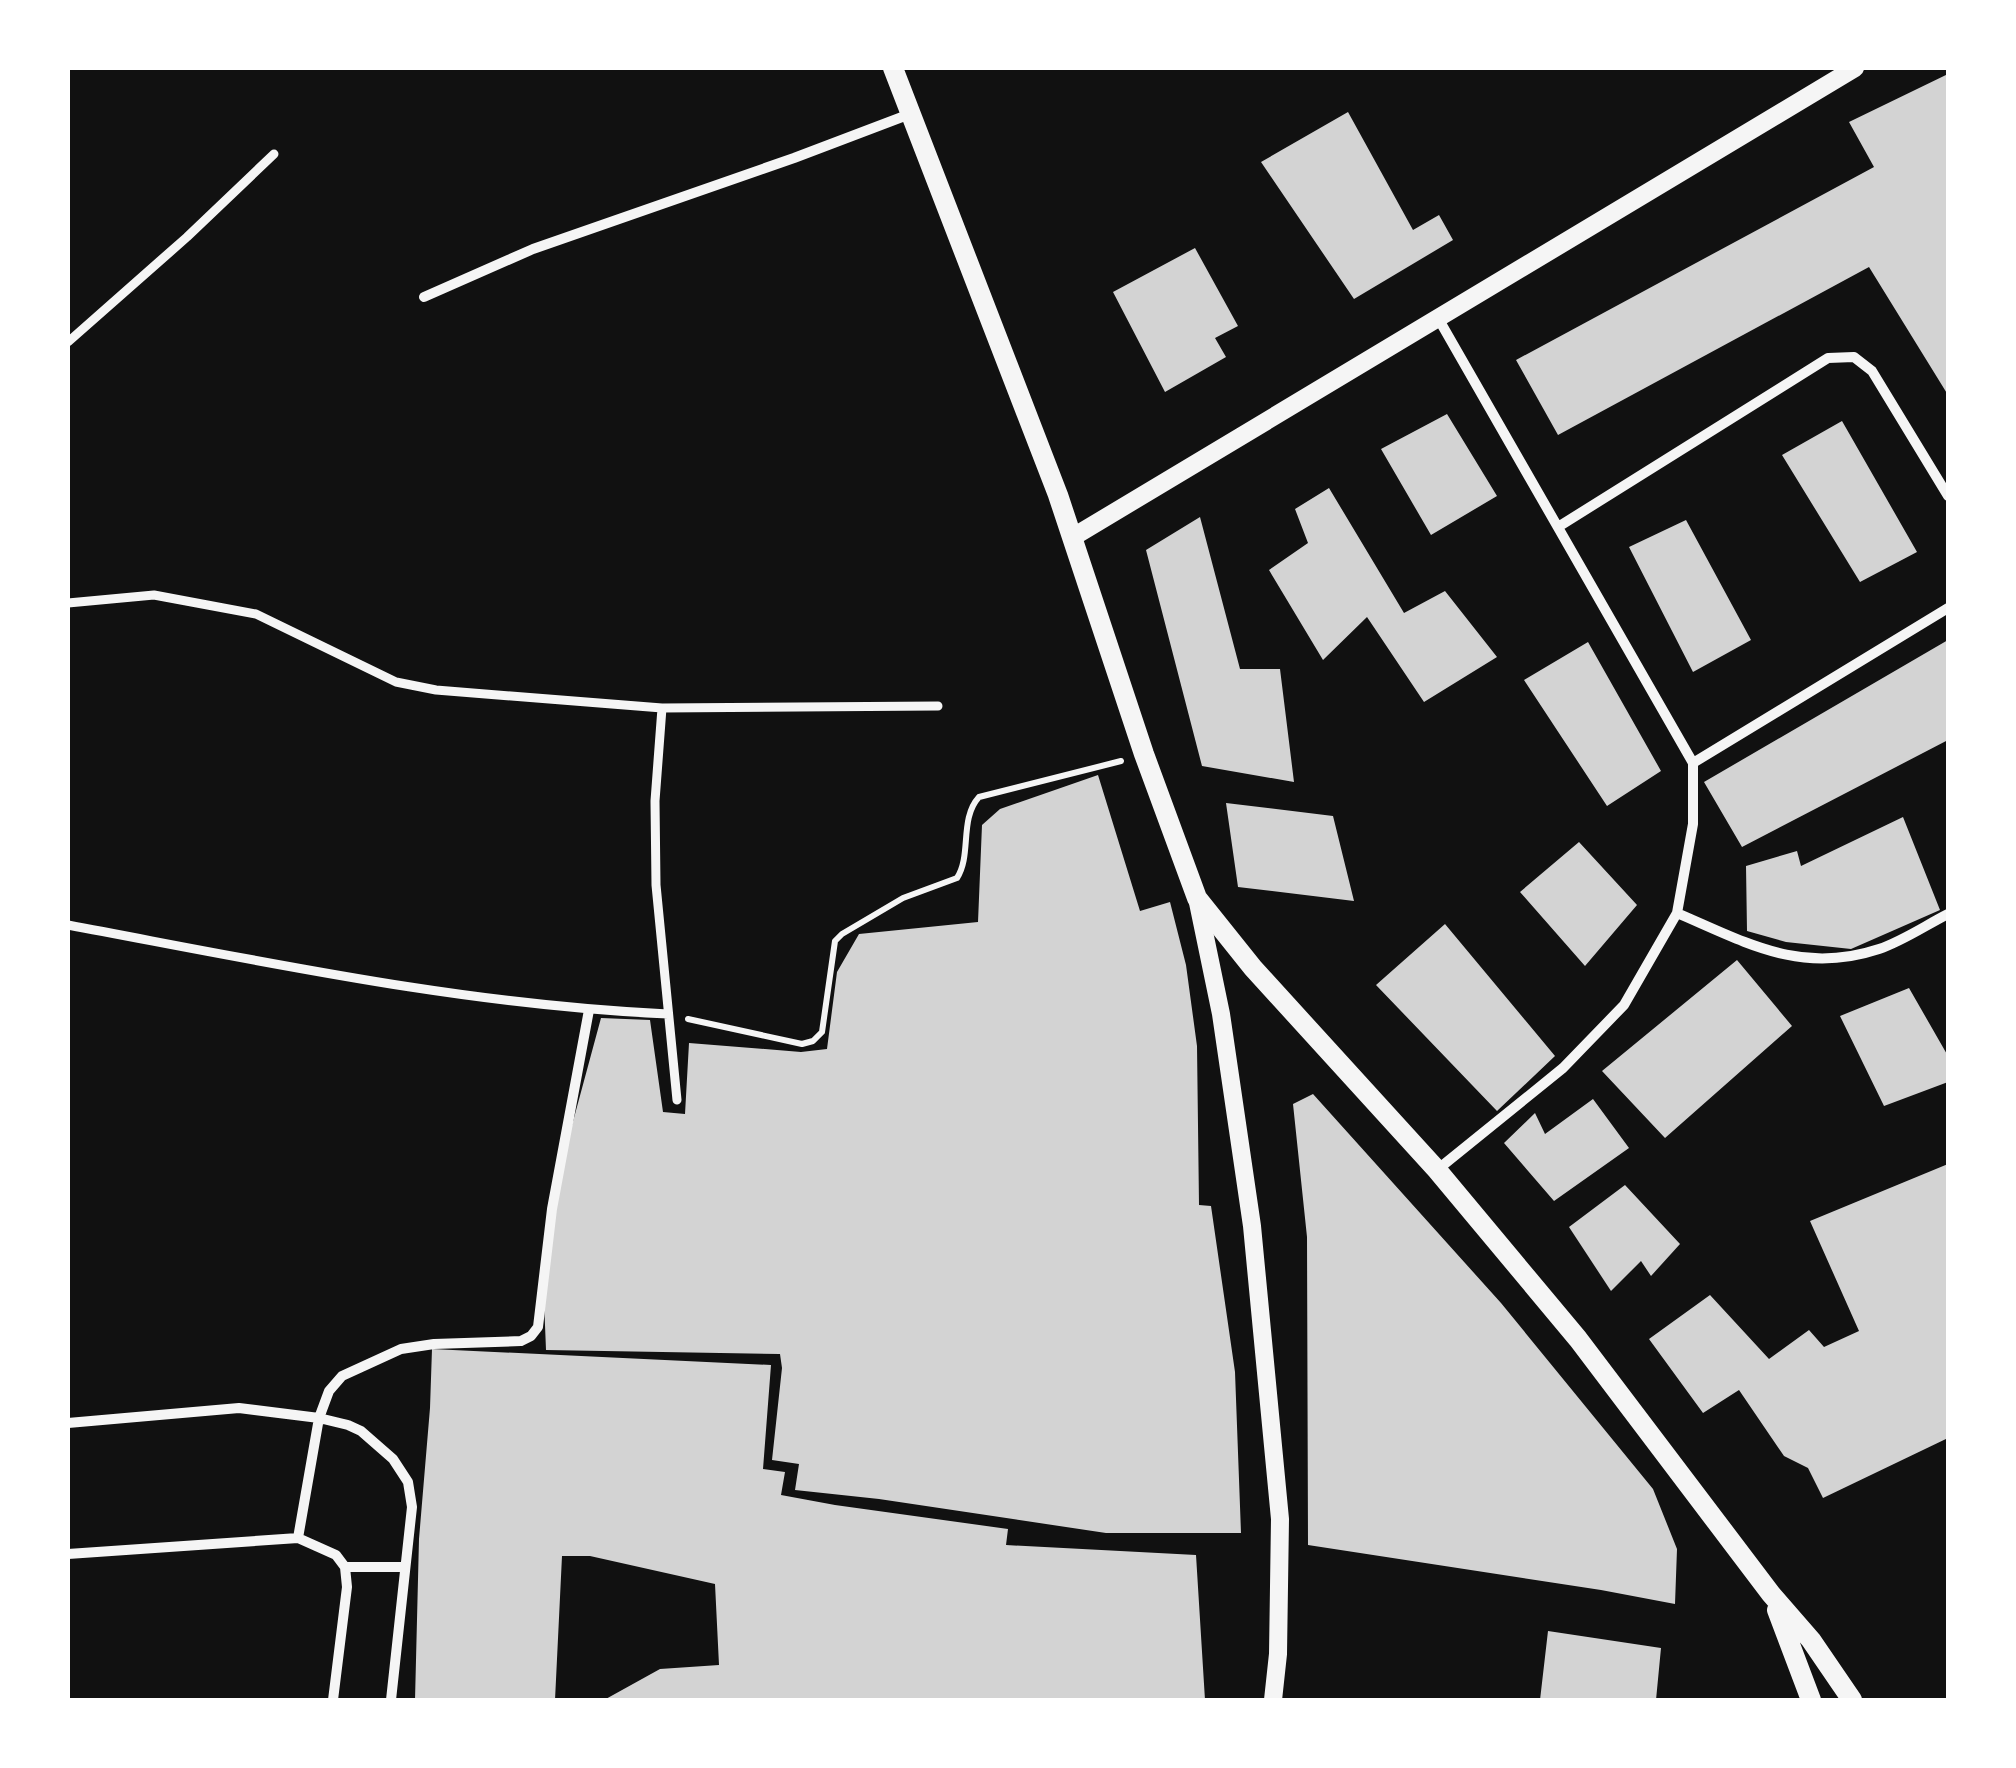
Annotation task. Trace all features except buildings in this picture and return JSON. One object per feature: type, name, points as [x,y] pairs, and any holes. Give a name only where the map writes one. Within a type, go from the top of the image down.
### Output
[{"type":"main road","points":[[893,68],[1073,537],[1144,754],[1197,898],[1253,968],[1437,1170],[1578,1340],[1811,1640],[1852,1700]]},
{"type":"main road","points":[[1772,1594],[1811,1700]]},
{"type":"street","points":[[1073,537],[1856,68]]},
{"type":"street","points":[[424,297],[533,249],[911,113]]},
{"type":"street","points":[[68,342],[274,154]]},
{"type":"street","points":[[1437,1170],[1563,1068],[1624,1005],[1678,913],[1693,824],[1693,763],[1438,318]]},
{"type":"street","points":[[1558,527],[1828,358],[1854,357],[1872,371],[1948,496]]},
{"type":"street","points":[[68,604],[154,595],[256,614],[396,682],[436,690],[662,708],[938,706]]},
{"type":"street","points":[[1693,763],[1948,608]]},
{"type":"street","points":[[662,708],[655,801],[656,886],[677,1100]]},
{"type":"street","points":[[1197,898],[1222,1014],[1252,1226],[1280,1519],[1278,1654],[1273,1700]]},
{"type":"street","points":[[1678,913],[1757,948],[1804,959],[1840,959],[1882,948],[1948,914]]},
{"type":"street","points":[[68,925],[442,992],[589,1010],[668,1014]]},
{"type":"street","points":[[298,1538],[319,1418],[328,1391],[342,1376],[401,1349],[521,1341],[538,1327],[552,1209],[589,1010]]},
{"type":"street","points":[[68,1423],[240,1408],[319,1418],[361,1431],[393,1459],[408,1482],[412,1507],[391,1700]]},
{"type":"street","points":[[68,1554],[298,1538],[336,1554],[345,1567],[347,1587],[333,1700]]},
{"type":"street","points":[[345,1567],[405,1566]]},
{"type":"path","points":[[668,1014],[802,1044],[813,1041],[822,1032],[836,941],[902,898],[956,878],[963,866],[970,811],[979,797],[1144,754]]}]
